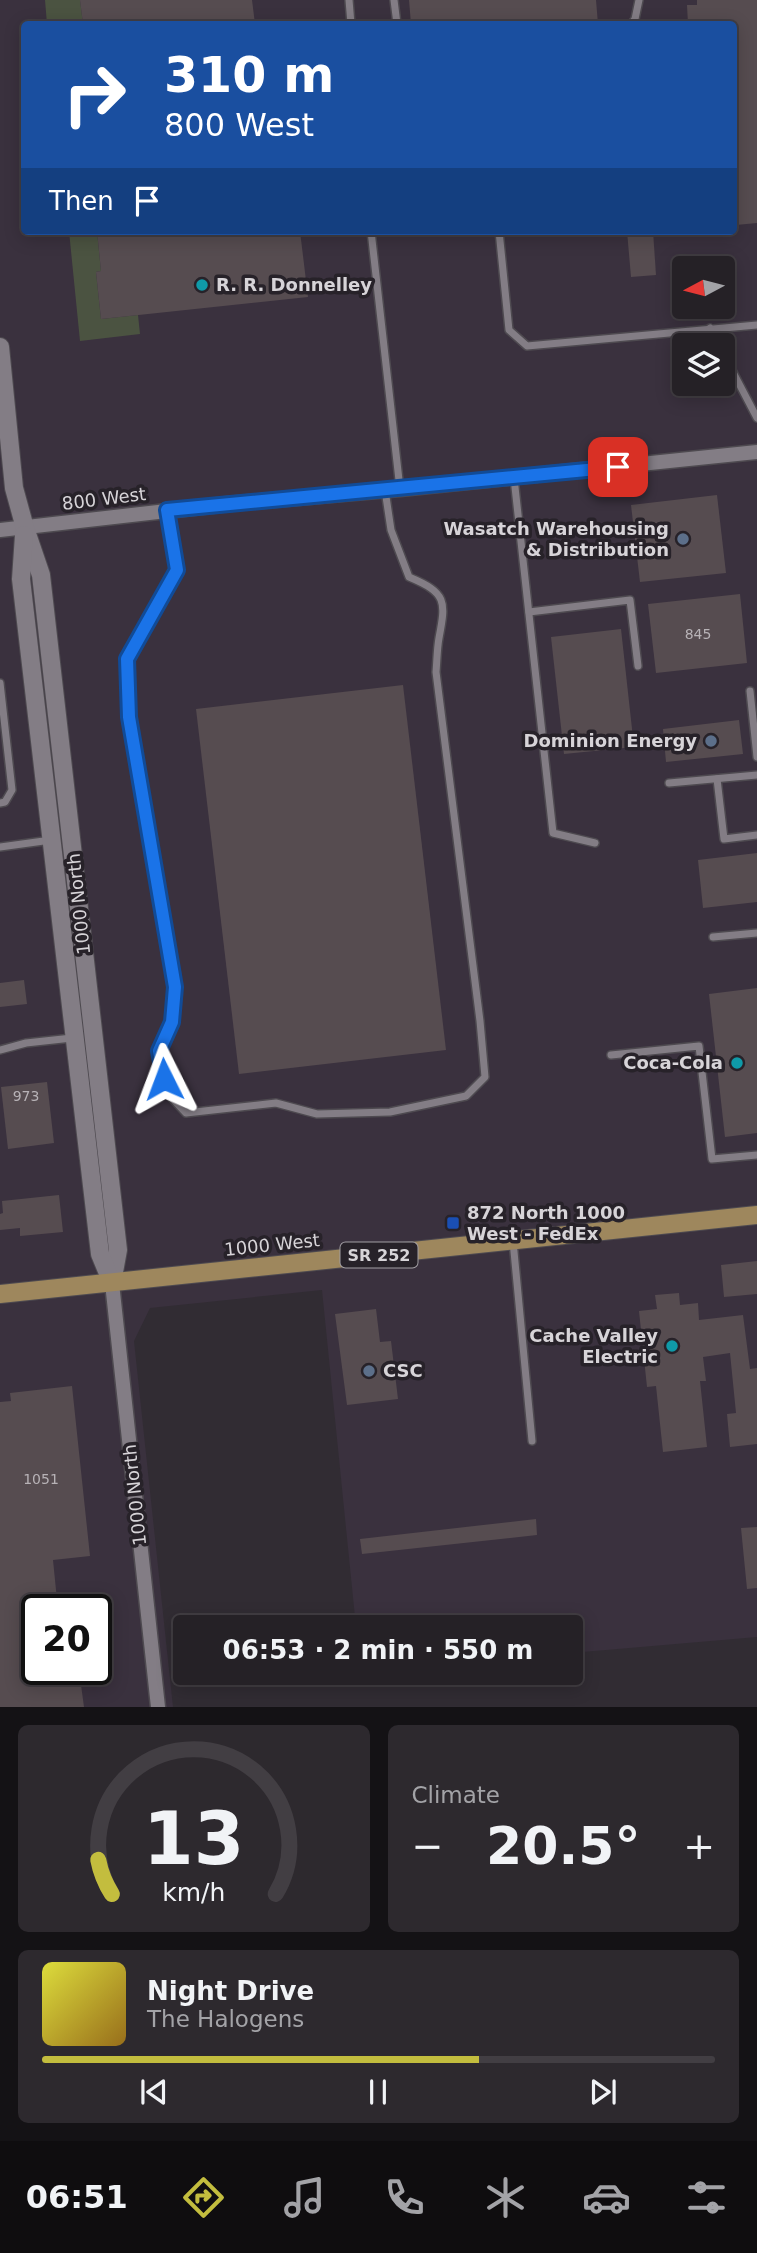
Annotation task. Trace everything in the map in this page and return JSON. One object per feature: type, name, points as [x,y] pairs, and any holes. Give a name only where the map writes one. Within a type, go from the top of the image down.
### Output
[{"type":"main road","name":"1000 West","points":[[0,1294],[757,1215]]},
{"type":"street","name":"1000 North","points":[[0,347],[14,488],[41,575],[118,1250],[112,1283]]},
{"type":"street","name":"800 West","points":[[0,530],[167,510],[514,478],[757,452]]},
{"type":"street","name":"1000 North","points":[[25,528],[21,579],[100,1254],[112,1283],[158,1707]]},
{"type":"lane","points":[[349,0],[351,21]]},
{"type":"lane","points":[[394,0],[397,21]]},
{"type":"lane","points":[[633,21],[639,0]]},
{"type":"lane","points":[[167,510],[177,570],[127,659],[129,717],[175,987],[172,1022],[159,1051],[170,1096],[186,1113],[276,1103],[317,1114],[390,1112],[466,1096],[485,1077],[479,1007],[436,672],[438,641],[444,617],[441,598],[428,585],[409,577],[391,530],[393,489],[371,235]]},
{"type":"lane","points":[[499,235],[509,330],[527,346],[757,324]]},
{"type":"lane","points":[[710,328],[713,333]]},
{"type":"lane","points":[[735,376],[757,418]]},
{"type":"lane","points":[[514,478],[553,833],[595,843]]},
{"type":"lane","points":[[529,612],[631,600],[638,666]]},
{"type":"lane","points":[[0,683],[12,790],[5,802],[0,803]]},
{"type":"lane","points":[[750,691],[757,757]]},
{"type":"lane","points":[[669,783],[757,775]]},
{"type":"lane","points":[[717,779],[724,839],[757,835]]},
{"type":"lane","points":[[0,847],[51,840]]},
{"type":"lane","points":[[713,937],[757,933]]},
{"type":"lane","points":[[0,1050],[26,1043],[73,1038]]},
{"type":"lane","points":[[611,1055],[699,1046],[712,1159],[757,1155]]},
{"type":"lane","points":[[513,1241],[532,1441]]},
{"type":"shaded area","points":[[0,0],[757,0],[757,1637],[583,1652],[583,1615],[355,1615],[322,1290],[150,1308],[134,1341],[173,1707],[0,1707]]},
{"type":"green space","points":[[45,0],[80,0],[83,21],[47,21]]},
{"type":"green space","points":[[69,235],[97,235],[101,271],[96,272],[101,319],[138,315],[140,334],[80,341]]},
{"type":"building","points":[[80,0],[252,0],[255,21],[83,21]]},
{"type":"building","points":[[409,0],[596,0],[598,21],[411,21]]},
{"type":"building","points":[[697,0],[757,0],[757,223],[737,225],[737,21],[688,21],[687,5],[697,5]]},
{"type":"building","name":"R. R. Donnelley","points":[[97,235],[300,235],[308,297],[101,319],[96,272],[101,271]]},
{"type":"building","points":[[627,235],[653,235],[656,275],[631,277]]},
{"type":"building","points":[[717,495],[726,573],[640,582],[631,505]]},
{"type":"building","points":[[740,594],[747,663],[656,673],[648,604]]},
{"type":"building","points":[[621,629],[634,747],[564,754],[551,637]]},
{"type":"building","points":[[403,685],[446,1050],[239,1074],[196,709]]},
{"type":"building","points":[[739,720],[743,754],[666,762],[663,729]]},
{"type":"building","points":[[757,853],[757,902],[703,908],[698,860]]},
{"type":"building","points":[[24,980],[27,1004],[0,1007],[0,983]]},
{"type":"building","name":"Coca-Cola","points":[[757,988],[757,1133],[725,1137],[709,994]]},
{"type":"building","points":[[47,1082],[54,1143],[8,1149],[1,1087]]},
{"type":"building","points":[[59,1195],[63,1232],[20,1236],[20,1228],[0,1230],[2,1201]]},
{"type":"building","points":[[757,1261],[757,1294],[724,1297],[721,1265]]},
{"type":"building","name":"Cache Valley Electric","points":[[679,1293],[680,1305],[698,1303],[699,1320],[743,1315],[750,1369],[757,1368],[757,1444],[730,1447],[727,1414],[736,1413],[730,1353],[703,1357],[706,1381],[700,1381],[707,1447],[663,1452],[656,1386],[647,1387],[639,1311],[657,1309],[655,1295]]},
{"type":"building","name":"CSC","points":[[376,1309],[380,1342],[391,1341],[398,1399],[347,1405],[335,1314]]},
{"type":"building","points":[[72,1386],[90,1556],[53,1560],[56,1594],[21,1594],[21,1685],[81,1685],[84,1707],[0,1707],[0,1402],[11,1401],[10,1393]]},
{"type":"building","points":[[536,1519],[537,1535],[362,1554],[360,1539]]},
{"type":"building","points":[[757,1527],[757,1588],[747,1589],[741,1528]]},
{"type":"place","name":"R. R. Donnelley","points":[[202,285]]},
{"type":"place","name":"Wasatch Warehousing & Distribution","points":[[683,539]]},
{"type":"place","name":"Dominion Energy","points":[[711,741]]},
{"type":"place","name":"Coca-Cola","points":[[737,1063]]},
{"type":"place","name":"872 North 1000 West - FedEx","points":[[453,1223]]},
{"type":"place","name":"Cache Valley Electric","points":[[672,1346]]},
{"type":"place","name":"CSC","points":[[369,1371]]},
{"type":"route","points":[[164,1079],[159,1051],[172,1022],[175,987],[129,717],[127,659],[177,570],[167,510],[618,467]]}]
